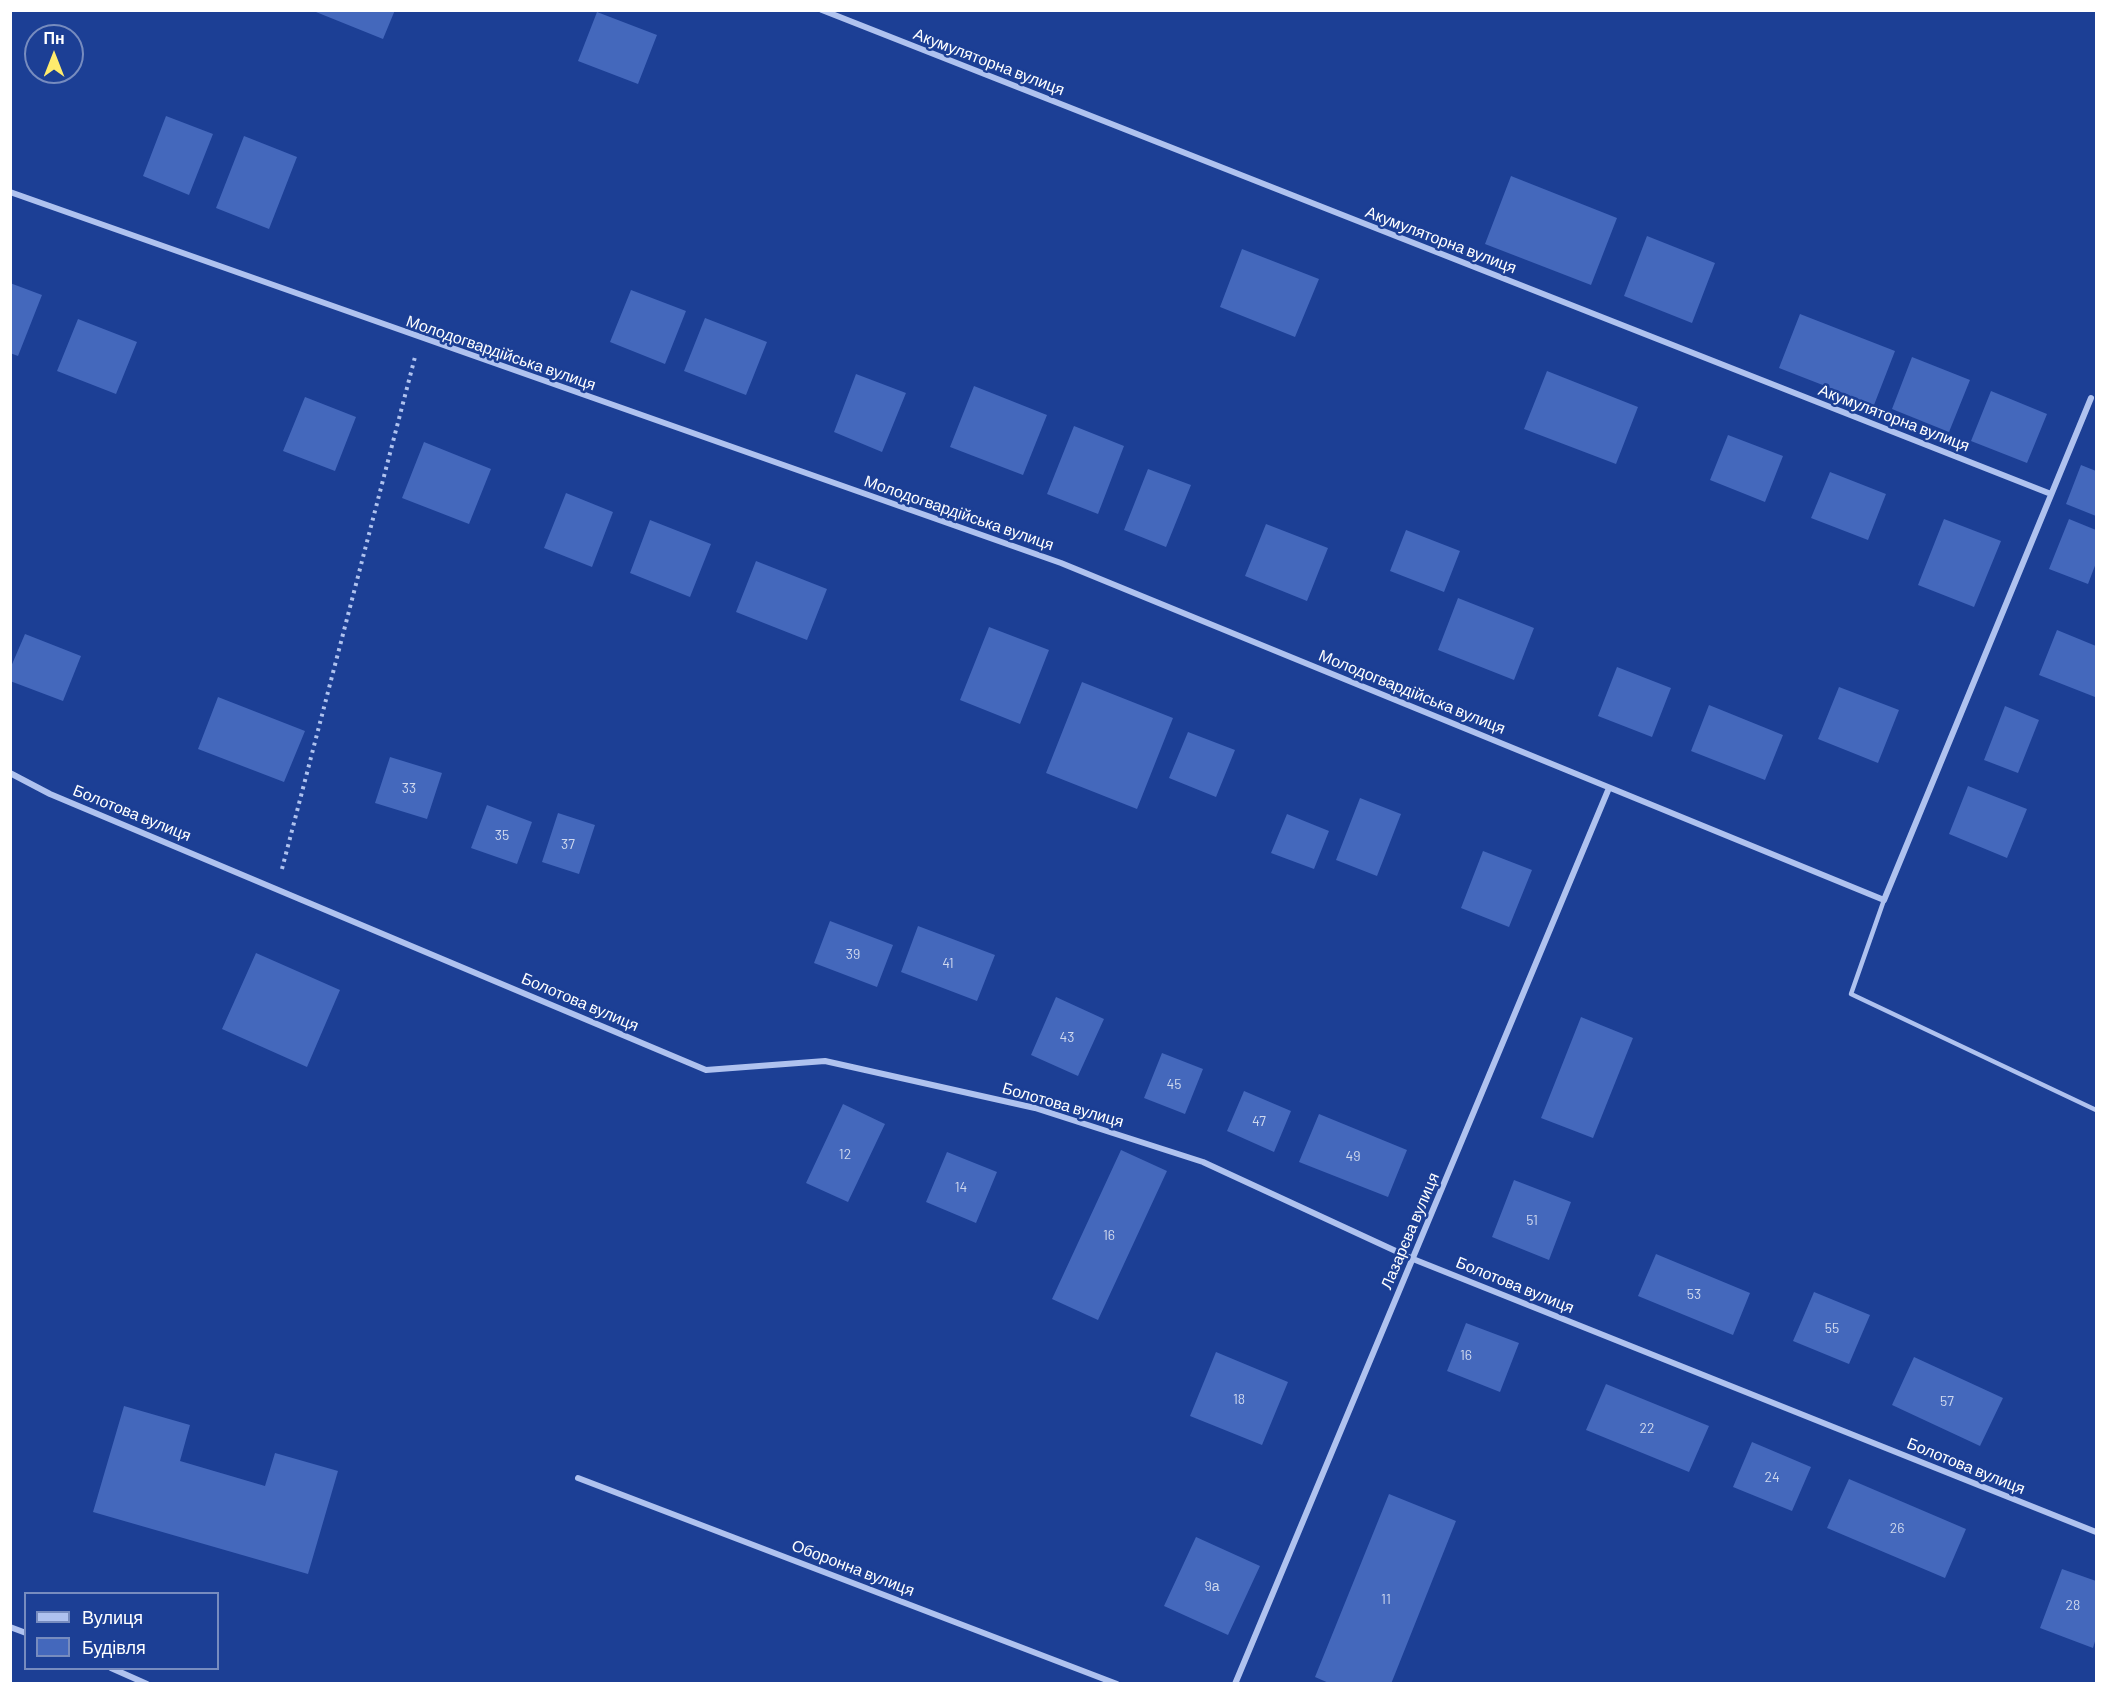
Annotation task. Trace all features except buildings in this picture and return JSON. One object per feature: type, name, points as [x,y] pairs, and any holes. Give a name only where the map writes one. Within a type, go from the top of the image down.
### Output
[{"type":"street","name":"Акумуляторна вулиця","points":[[822,10],[2051,494]]},
{"type":"street","name":"Молодогвардійська вулиця","points":[[10,192],[420,339],[1061,563],[1884,900]]},
{"type":"street","points":[[1884,900],[2091,398]]},
{"type":"street","name":"Болотова вулиця","points":[[10,773],[50,794],[706,1070],[825,1061],[1035,1108],[1203,1162],[1413,1259],[2097,1532]]},
{"type":"street","name":"Лазарєва вулиця","points":[[1235,1683],[1609,788]]},
{"type":"street","name":"Оборонна вулиця","points":[[578,1478],[1117,1683]]},
{"type":"street","points":[[116,1670],[147,1683]]},
{"type":"lane","points":[[1884,900],[1851,994],[2097,1110]]},
{"type":"path","points":[[277,888],[420,339]]}]
